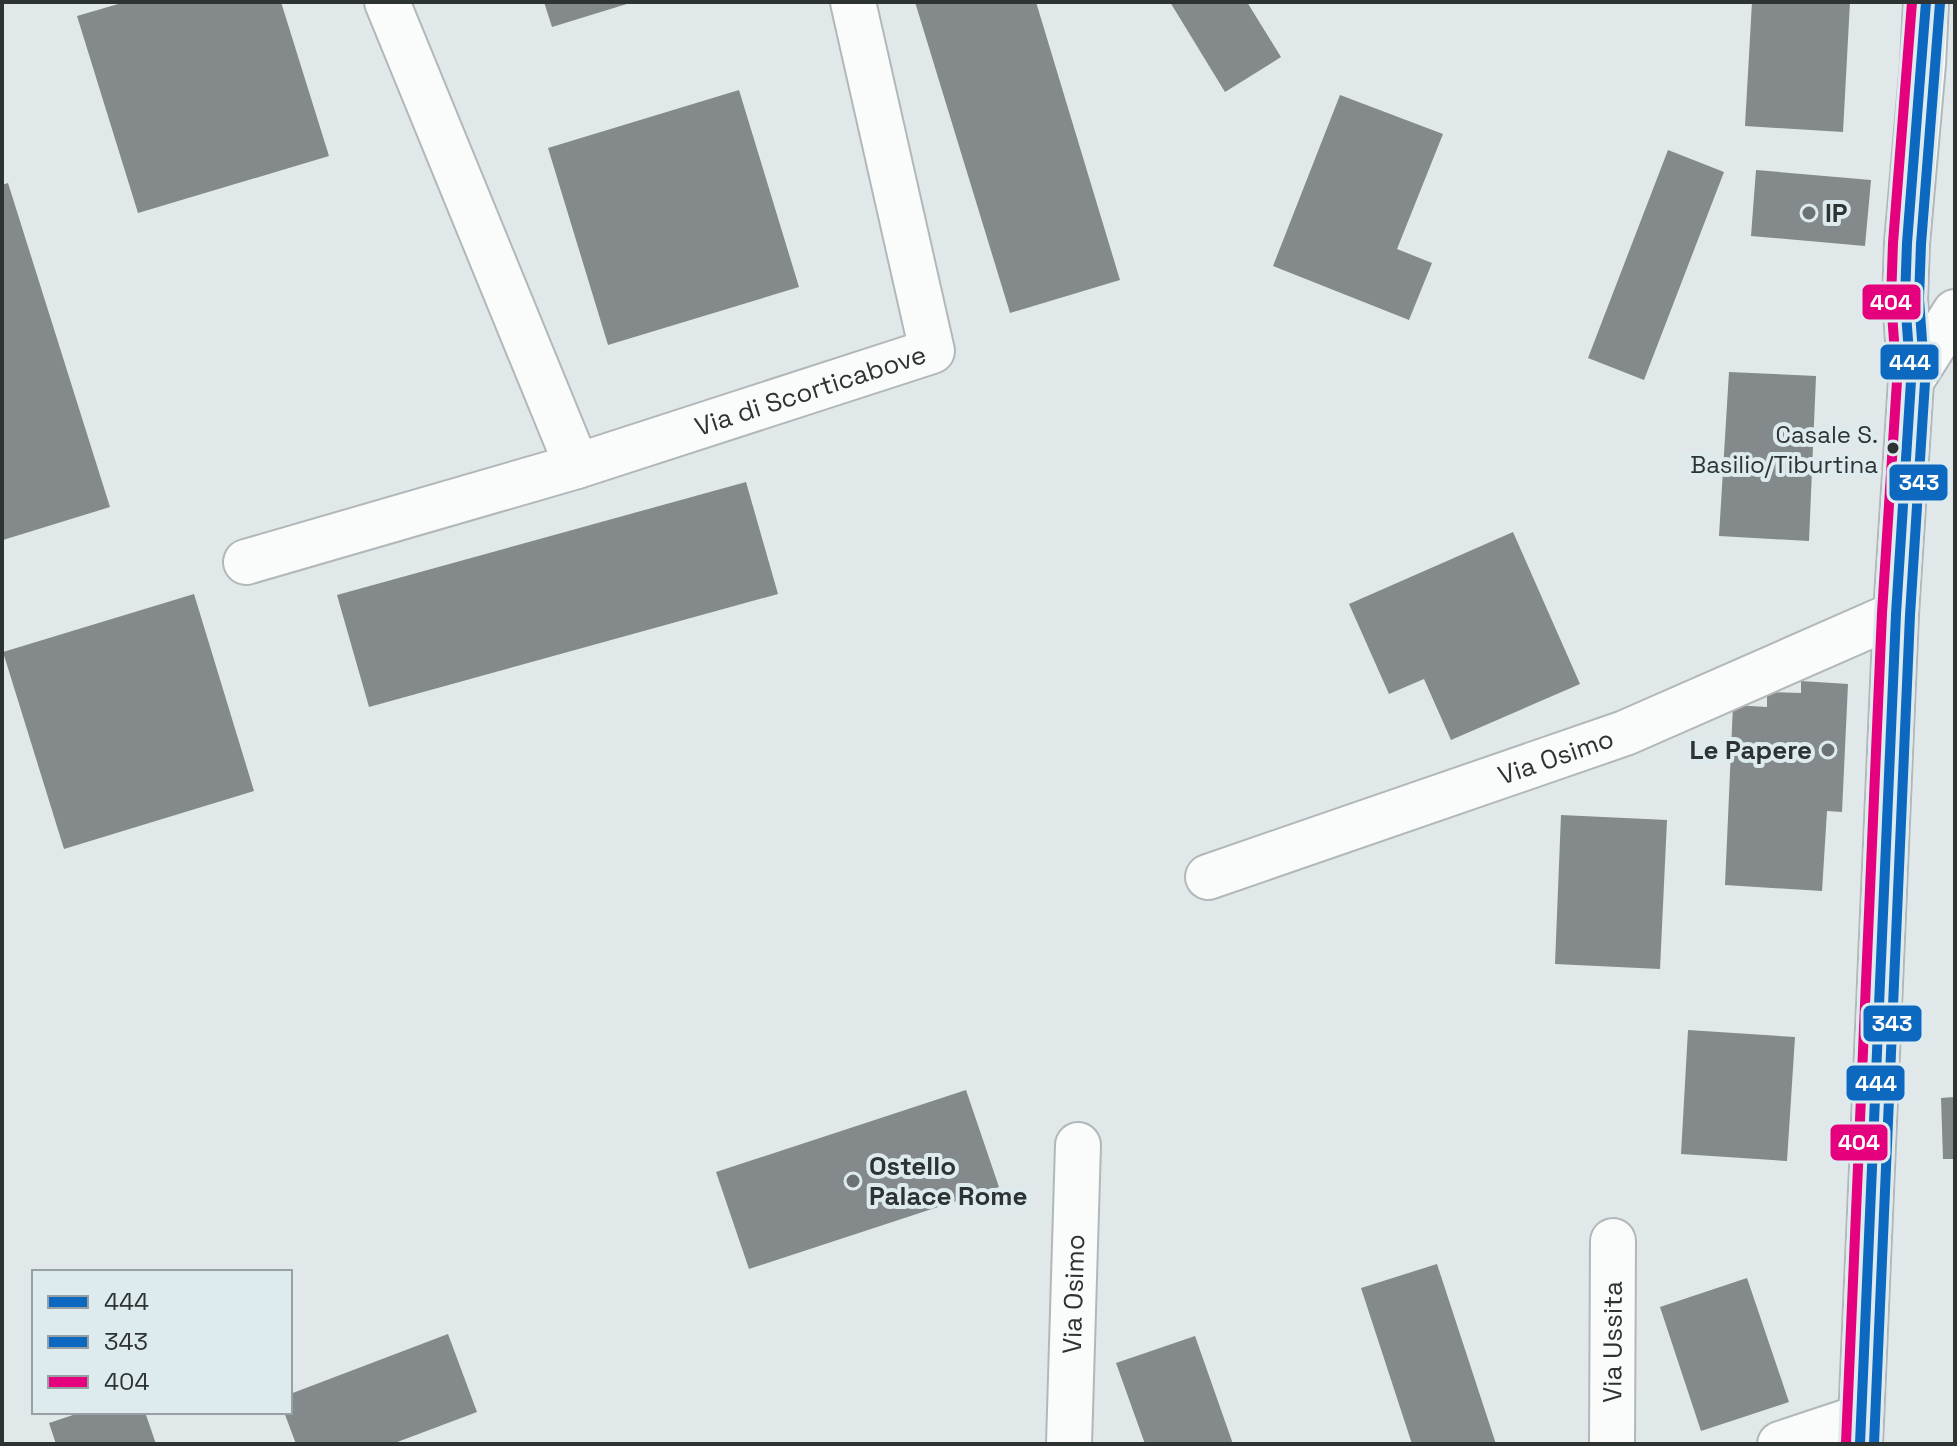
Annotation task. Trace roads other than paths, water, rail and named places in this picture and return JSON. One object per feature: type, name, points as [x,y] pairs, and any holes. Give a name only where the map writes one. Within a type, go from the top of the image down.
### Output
[{"type":"street","points":[[387,2],[577,466]]},
{"type":"street","name":"Via di Scorticabove","points":[[246,562],[577,466],[932,351],[853,2]]},
{"type":"street","points":[[1780,1444],[1861,1431],[1896,614],[1911,381],[1905,299],[1907,243],[1926,2]]},
{"type":"street","points":[[1923,64],[1955,94]]},
{"type":"street","points":[[1911,381],[1955,312]]},
{"type":"street","name":"Via Osimo","points":[[1208,877],[1625,733],[1896,614]]},
{"type":"street","name":"Via Osimo","points":[[1069,1444],[1078,1145]]},
{"type":"street","name":"Via Ussita","points":[[1612,1444],[1613,1241]]},
{"type":"place","name":"IP","points":[[1809,213]]},
{"type":"place","name":"Casale S. Basilio/Tiburtina","points":[[1893,448]]},
{"type":"place","name":"Le Papere","points":[[1828,750]]},
{"type":"place","name":"Ostello Palace Rome","points":[[853,1181]]}]
